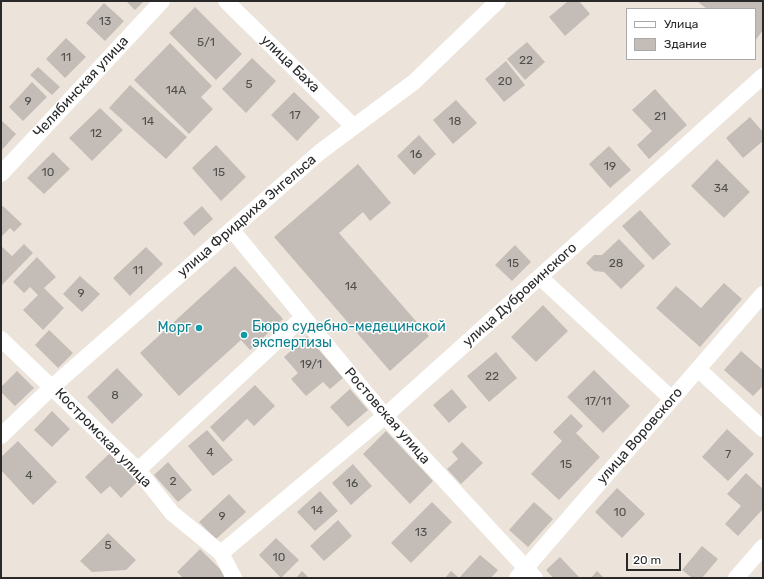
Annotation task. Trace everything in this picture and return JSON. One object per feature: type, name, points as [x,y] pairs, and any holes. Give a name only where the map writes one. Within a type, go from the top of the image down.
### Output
[{"type":"street","name":"Челябинская улица","points":[[1,174],[162,1]]},
{"type":"street","name":"улица Баха","points":[[226,1],[354,127]]},
{"type":"street","name":"улица Фридриха Энгельса","points":[[1,436],[53,386],[320,152],[414,82],[498,1]]},
{"type":"street","name":"улица Дубровинского","points":[[221,553],[384,416],[763,76]]},
{"type":"street","name":"Ростовская улица","points":[[232,230],[384,416],[525,575]]},
{"type":"street","points":[[540,277],[672,399]]},
{"type":"street","name":"улица Воровского","points":[[525,575],[672,399],[763,294]]},
{"type":"street","points":[[138,470],[303,317]]},
{"type":"street","name":"Костромская улица","points":[[1,339],[53,386],[138,470],[172,513],[221,553]]},
{"type":"street","points":[[698,369],[763,429]]},
{"type":"street","points":[[736,578],[763,547]]},
{"type":"street","points":[[221,553],[234,578]]},
{"type":"building","points":[[126,1],[144,1],[135,10]]},
{"type":"building","points":[[568,1],[579,1],[590,14],[565,36],[549,17]]},
{"type":"building","points":[[697,1],[763,1],[763,30],[756,40],[756,8],[706,8]]},
{"type":"building","points":[[104,3],[124,21],[105,41],[86,23]]},
{"type":"building","points":[[195,7],[242,54],[216,80],[169,33]]},
{"type":"building","points":[[66,38],[86,57],[65,78],[46,59]]},
{"type":"building","points":[[527,42],[545,62],[525,80],[507,59]]},
{"type":"building","points":[[170,43],[212,86],[201,97],[213,109],[189,134],[134,80]]},
{"type":"building","points":[[252,58],[276,81],[246,113],[222,89]]},
{"type":"building","points":[[506,61],[525,85],[504,102],[485,79]]},
{"type":"building","points":[[38,67],[60,87],[52,95],[30,75]]},
{"type":"building","points":[[32,82],[47,97],[23,121],[9,107]]},
{"type":"building","points":[[130,85],[187,137],[166,159],[109,108]]},
{"type":"building","points":[[655,89],[687,125],[649,159],[637,145],[652,131],[632,110]]},
{"type":"building","points":[[294,92],[320,117],[297,141],[271,115]]},
{"type":"building","points":[[456,100],[477,123],[453,144],[433,120]]},
{"type":"building","points":[[100,108],[123,130],[92,161],[69,138]]},
{"type":"building","points":[[750,117],[763,132],[763,141],[743,158],[726,138]]},
{"type":"building","points":[[1,120],[16,134],[1,151]]},
{"type":"building","points":[[419,135],[436,154],[414,175],[397,156]]},
{"type":"building","points":[[216,145],[246,177],[221,201],[192,168]]},
{"type":"building","points":[[609,146],[631,170],[610,188],[589,164]]},
{"type":"building","points":[[53,152],[70,169],[44,194],[27,178]]},
{"type":"building","points":[[717,159],[750,192],[724,218],[691,186]]},
{"type":"building","points":[[358,164],[391,203],[370,221],[363,212],[339,233],[429,336],[390,371],[274,237]]},
{"type":"building","points":[[3,206],[22,224],[14,232],[10,228],[1,237],[1,208]]},
{"type":"building","points":[[202,206],[213,219],[194,236],[183,223]]},
{"type":"building","points":[[640,210],[671,244],[653,260],[622,226]]},
{"type":"building","points":[[619,239],[645,266],[621,289],[604,272],[594,271],[586,263],[594,255],[602,255]]},
{"type":"building","points":[[24,244],[33,253],[1,286],[1,246],[12,256]]},
{"type":"building","points":[[515,245],[531,262],[512,281],[495,265]]},
{"type":"building","points":[[146,247],[163,264],[130,296],[113,278]]},
{"type":"building","points":[[37,257],[56,277],[44,288],[64,308],[43,330],[23,310],[38,295],[30,287],[24,293],[13,282]]},
{"type":"building","name":"Бюро судебно-медецинской экспертизы","points":[[235,266],[283,319],[250,350],[241,340],[179,396],[140,353]]},
{"type":"building","points":[[80,276],[100,294],[82,312],[63,294]]},
{"type":"building","points":[[724,283],[742,299],[700,347],[656,308],[676,286],[701,308]]},
{"type":"building","points":[[543,305],[568,331],[536,362],[511,337]]},
{"type":"building","points":[[49,330],[73,353],[58,368],[35,345]]},
{"type":"building","points":[[307,336],[343,378],[330,389],[323,382],[306,396],[291,379],[298,373],[284,357]]},
{"type":"building","points":[[741,351],[763,370],[763,386],[753,396],[724,370]]},
{"type":"building","points":[[496,352],[517,378],[489,402],[467,376]]},
{"type":"building","points":[[117,368],[143,395],[112,424],[87,397]]},
{"type":"building","points":[[594,370],[630,406],[603,433],[567,397]]},
{"type":"building","points":[[17,371],[34,388],[15,406],[1,392],[1,387]]},
{"type":"building","points":[[255,385],[275,406],[254,426],[247,419],[223,442],[210,427]]},
{"type":"building","points":[[350,389],[368,410],[348,427],[330,407]]},
{"type":"building","points":[[452,389],[467,407],[449,423],[433,405]]},
{"type":"building","points":[[52,411],[70,429],[52,447],[34,430]]},
{"type":"building","points":[[571,414],[583,426],[576,433],[600,457],[559,500],[531,474],[562,441],[553,432]]},
{"type":"building","points":[[727,429],[754,454],[728,481],[702,457]]},
{"type":"building","points":[[207,430],[233,460],[213,476],[188,446]]},
{"type":"building","points":[[386,431],[433,481],[410,504],[363,454]]},
{"type":"building","points":[[18,441],[57,482],[33,505],[1,470],[1,457]]},
{"type":"building","points":[[462,442],[483,463],[461,484],[447,469],[458,459],[452,452]]},
{"type":"building","points":[[110,453],[137,482],[121,498],[110,486],[101,494],[85,477]]},
{"type":"building","points":[[168,462],[192,490],[178,502],[154,475]]},
{"type":"building","points":[[353,464],[372,486],[351,505],[332,483]]},
{"type":"building","points":[[746,473],[763,489],[763,509],[738,536],[725,524],[741,506],[727,494]]},
{"type":"building","points":[[617,488],[645,514],[622,538],[595,512]]},
{"type":"building","points":[[320,491],[338,511],[315,531],[297,512]]},
{"type":"building","points":[[229,494],[246,512],[216,539],[199,522]]},
{"type":"building","points":[[432,502],[452,522],[411,563],[391,543]]},
{"type":"building","points":[[534,502],[553,519],[528,547],[509,530]]},
{"type":"building","points":[[338,520],[352,536],[324,561],[310,546]]},
{"type":"building","points":[[108,533],[136,560],[126,570],[92,572],[80,561]]},
{"type":"building","points":[[276,538],[299,560],[281,578],[259,555]]},
{"type":"building","points":[[702,546],[718,559],[702,578],[692,578],[682,570]]},
{"type":"building","points":[[200,549],[229,578],[183,578],[177,572]]},
{"type":"building","points":[[480,555],[498,570],[491,578],[459,578]]},
{"type":"building","points":[[560,557],[579,577],[578,578],[553,578],[546,570]]},
{"type":"building","points":[[302,571],[309,578],[296,578]]},
{"type":"building","points":[[451,571],[459,578],[445,578]]},
{"type":"building","points":[[597,571],[604,578],[591,578]]},
{"type":"place","name":"Морг","points":[[199,328]]},
{"type":"place","name":"Бюро судебно-медецинской экспертизы","points":[[244,335]]}]
